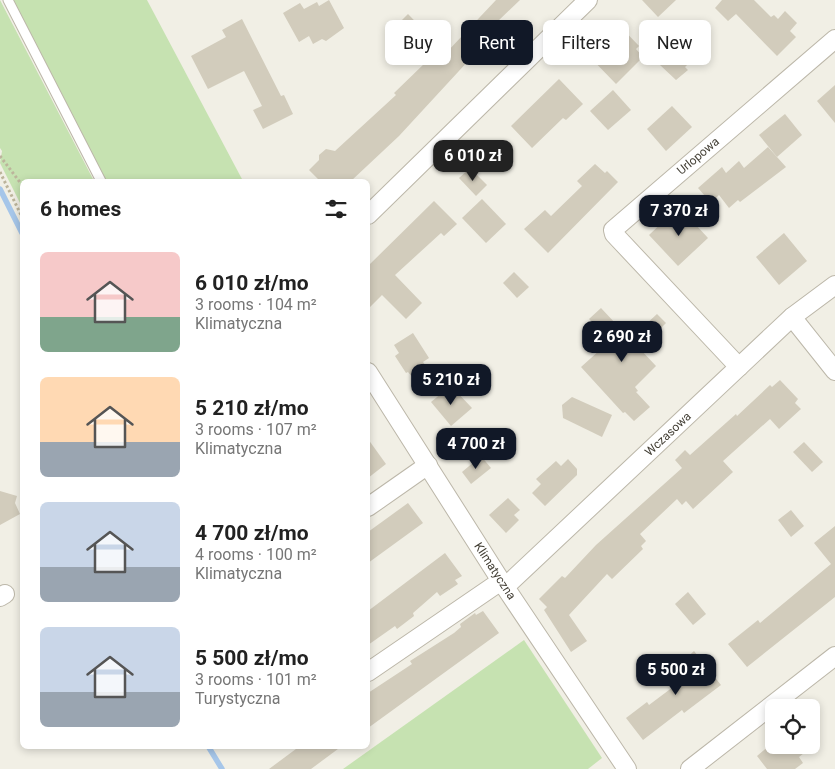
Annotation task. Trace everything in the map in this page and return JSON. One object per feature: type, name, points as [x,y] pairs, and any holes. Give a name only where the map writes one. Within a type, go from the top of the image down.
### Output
[{"type":"street","points":[[370,213],[588,0]]},
{"type":"street","name":"Urlopowa","points":[[739,367],[614,234],[613,230],[835,39]]},
{"type":"street","name":"Wczasowa","points":[[370,671],[503,584],[792,317],[835,285]]},
{"type":"street","points":[[792,317],[835,371]]},
{"type":"street","name":"Klimatyczna","points":[[370,375],[503,584],[627,769]]},
{"type":"street","points":[[370,506],[428,465]]},
{"type":"street","points":[[690,769],[835,656]]},
{"type":"lane","points":[[8,0],[100,179]]},
{"type":"path","points":[[0,156],[20,182]]},
{"type":"path","points":[[0,172],[20,213]]},
{"type":"green space","points":[[0,0],[93,179],[20,179],[20,203],[0,163],[2,151],[0,148]]},
{"type":"green space","points":[[13,0],[147,0],[242,179],[105,179]]},
{"type":"green space","points":[[524,640],[602,758],[588,769],[343,769]]},
{"type":"building","points":[[329,0],[344,28],[326,41],[322,39],[313,44],[309,36],[299,42],[283,13],[300,3],[304,9],[317,2],[319,6]]},
{"type":"building","points":[[496,0],[520,0],[499,20],[477,20]]},
{"type":"building","points":[[642,0],[676,0],[658,17]]},
{"type":"building","points":[[722,0],[754,0],[771,17],[774,15],[778,19],[785,11],[797,23],[790,31],[796,37],[777,56],[736,14],[728,21],[715,8]]},
{"type":"building","points":[[408,14],[414,20],[402,20]]},
{"type":"building","points":[[242,19],[281,96],[284,95],[293,114],[263,129],[253,110],[262,106],[244,71],[208,89],[191,56],[226,37],[222,30]]},
{"type":"building","points":[[629,36],[639,46],[636,49],[639,52],[639,61],[616,84],[598,65],[629,65]]},
{"type":"building","points":[[461,37],[461,65],[464,65],[399,136],[353,179],[318,179],[309,170],[319,160],[319,155],[326,149],[335,151],[396,95],[394,93],[423,65],[451,65],[451,48]]},
{"type":"building","points":[[660,65],[687,65],[685,67],[688,70],[676,80]]},
{"type":"building","points":[[559,79],[583,104],[566,120],[563,118],[532,148],[511,126]]},
{"type":"building","points":[[835,85],[835,123],[817,101]]},
{"type":"building","points":[[613,90],[631,110],[608,130],[590,111]]},
{"type":"building","points":[[672,106],[692,127],[666,151],[647,129]]},
{"type":"building","points":[[785,114],[802,135],[777,157],[759,135]]},
{"type":"building","points":[[768,147],[786,167],[740,202],[738,200],[729,208],[719,195],[711,203],[698,188],[722,167],[726,173],[739,161],[744,168]]},
{"type":"building","points":[[595,164],[605,173],[607,171],[618,182],[548,253],[524,229],[545,210],[551,216],[582,186],[577,181]]},
{"type":"building","points":[[470,168],[487,185],[476,196],[459,178]]},
{"type":"building","points":[[482,199],[506,224],[486,243],[462,218]]},
{"type":"building","points":[[434,201],[457,224],[444,236],[441,233],[395,275],[422,303],[406,319],[382,295],[370,307],[370,264]]},
{"type":"building","points":[[683,211],[708,238],[678,266],[649,235],[670,215],[674,219]]},
{"type":"building","points":[[784,233],[807,261],[779,285],[756,257]]},
{"type":"building","points":[[514,272],[529,287],[517,298],[503,283]]},
{"type":"building","points":[[601,308],[630,339],[657,314],[666,323],[640,349],[656,366],[635,387],[638,391],[636,392],[650,407],[634,421],[625,412],[623,413],[581,367],[610,341],[589,319]]},
{"type":"building","points":[[413,333],[429,358],[423,362],[429,370],[414,379],[408,372],[406,373],[395,356],[399,353],[394,345]]},
{"type":"building","points":[[780,380],[798,399],[795,403],[801,409],[779,429],[770,419],[723,461],[733,472],[693,509],[686,501],[682,505],[677,499],[640,534],[646,541],[641,546],[643,549],[612,579],[607,574],[569,615],[587,641],[571,652],[544,610],[547,607],[539,599],[562,576],[565,578],[596,545],[682,468],[675,460],[685,450],[690,455],[736,414],[737,416],[770,385],[772,387]]},
{"type":"building","points":[[448,388],[453,388],[472,408],[451,426],[431,402]]},
{"type":"building","points":[[572,397],[612,415],[602,437],[563,418],[562,405]]},
{"type":"building","points":[[370,442],[386,464],[370,476]]},
{"type":"building","points":[[804,442],[823,462],[812,472],[793,452]]},
{"type":"building","points":[[481,456],[491,468],[471,484],[462,472]]},
{"type":"building","points":[[568,459],[577,469],[577,475],[545,506],[532,493],[541,484],[536,479],[556,461],[561,466]]},
{"type":"building","points":[[0,491],[17,496],[15,503],[20,514],[0,525]]},
{"type":"building","points":[[508,498],[520,510],[514,515],[519,520],[506,533],[489,515]]},
{"type":"building","points":[[408,503],[423,523],[370,562],[370,531]]},
{"type":"building","points":[[791,510],[804,526],[791,537],[778,520]]},
{"type":"building","points":[[835,526],[835,597],[747,667],[728,644],[758,620],[760,623],[831,564],[814,543]]},
{"type":"building","points":[[445,553],[462,576],[455,580],[458,584],[440,596],[437,592],[413,613],[414,616],[397,629],[395,626],[370,644],[370,609]]},
{"type":"building","points":[[688,592],[706,614],[693,625],[675,604]]},
{"type":"building","points":[[483,611],[499,633],[370,727],[370,692],[412,664],[410,661],[454,633],[461,627],[460,624],[475,613],[476,615]]},
{"type":"building","points":[[694,651],[721,685],[684,713],[682,710],[643,740],[626,718],[647,702],[649,705],[673,687],[666,677]]},
{"type":"building","points":[[296,749],[338,749],[311,769],[269,769]]},
{"type":"building","points":[[765,749],[765,754],[803,754],[799,757],[803,763],[795,769],[767,769],[757,756]]},
{"type":"waterway","points":[[0,189],[20,229]]},
{"type":"waterway","points":[[210,749],[222,769]]}]
